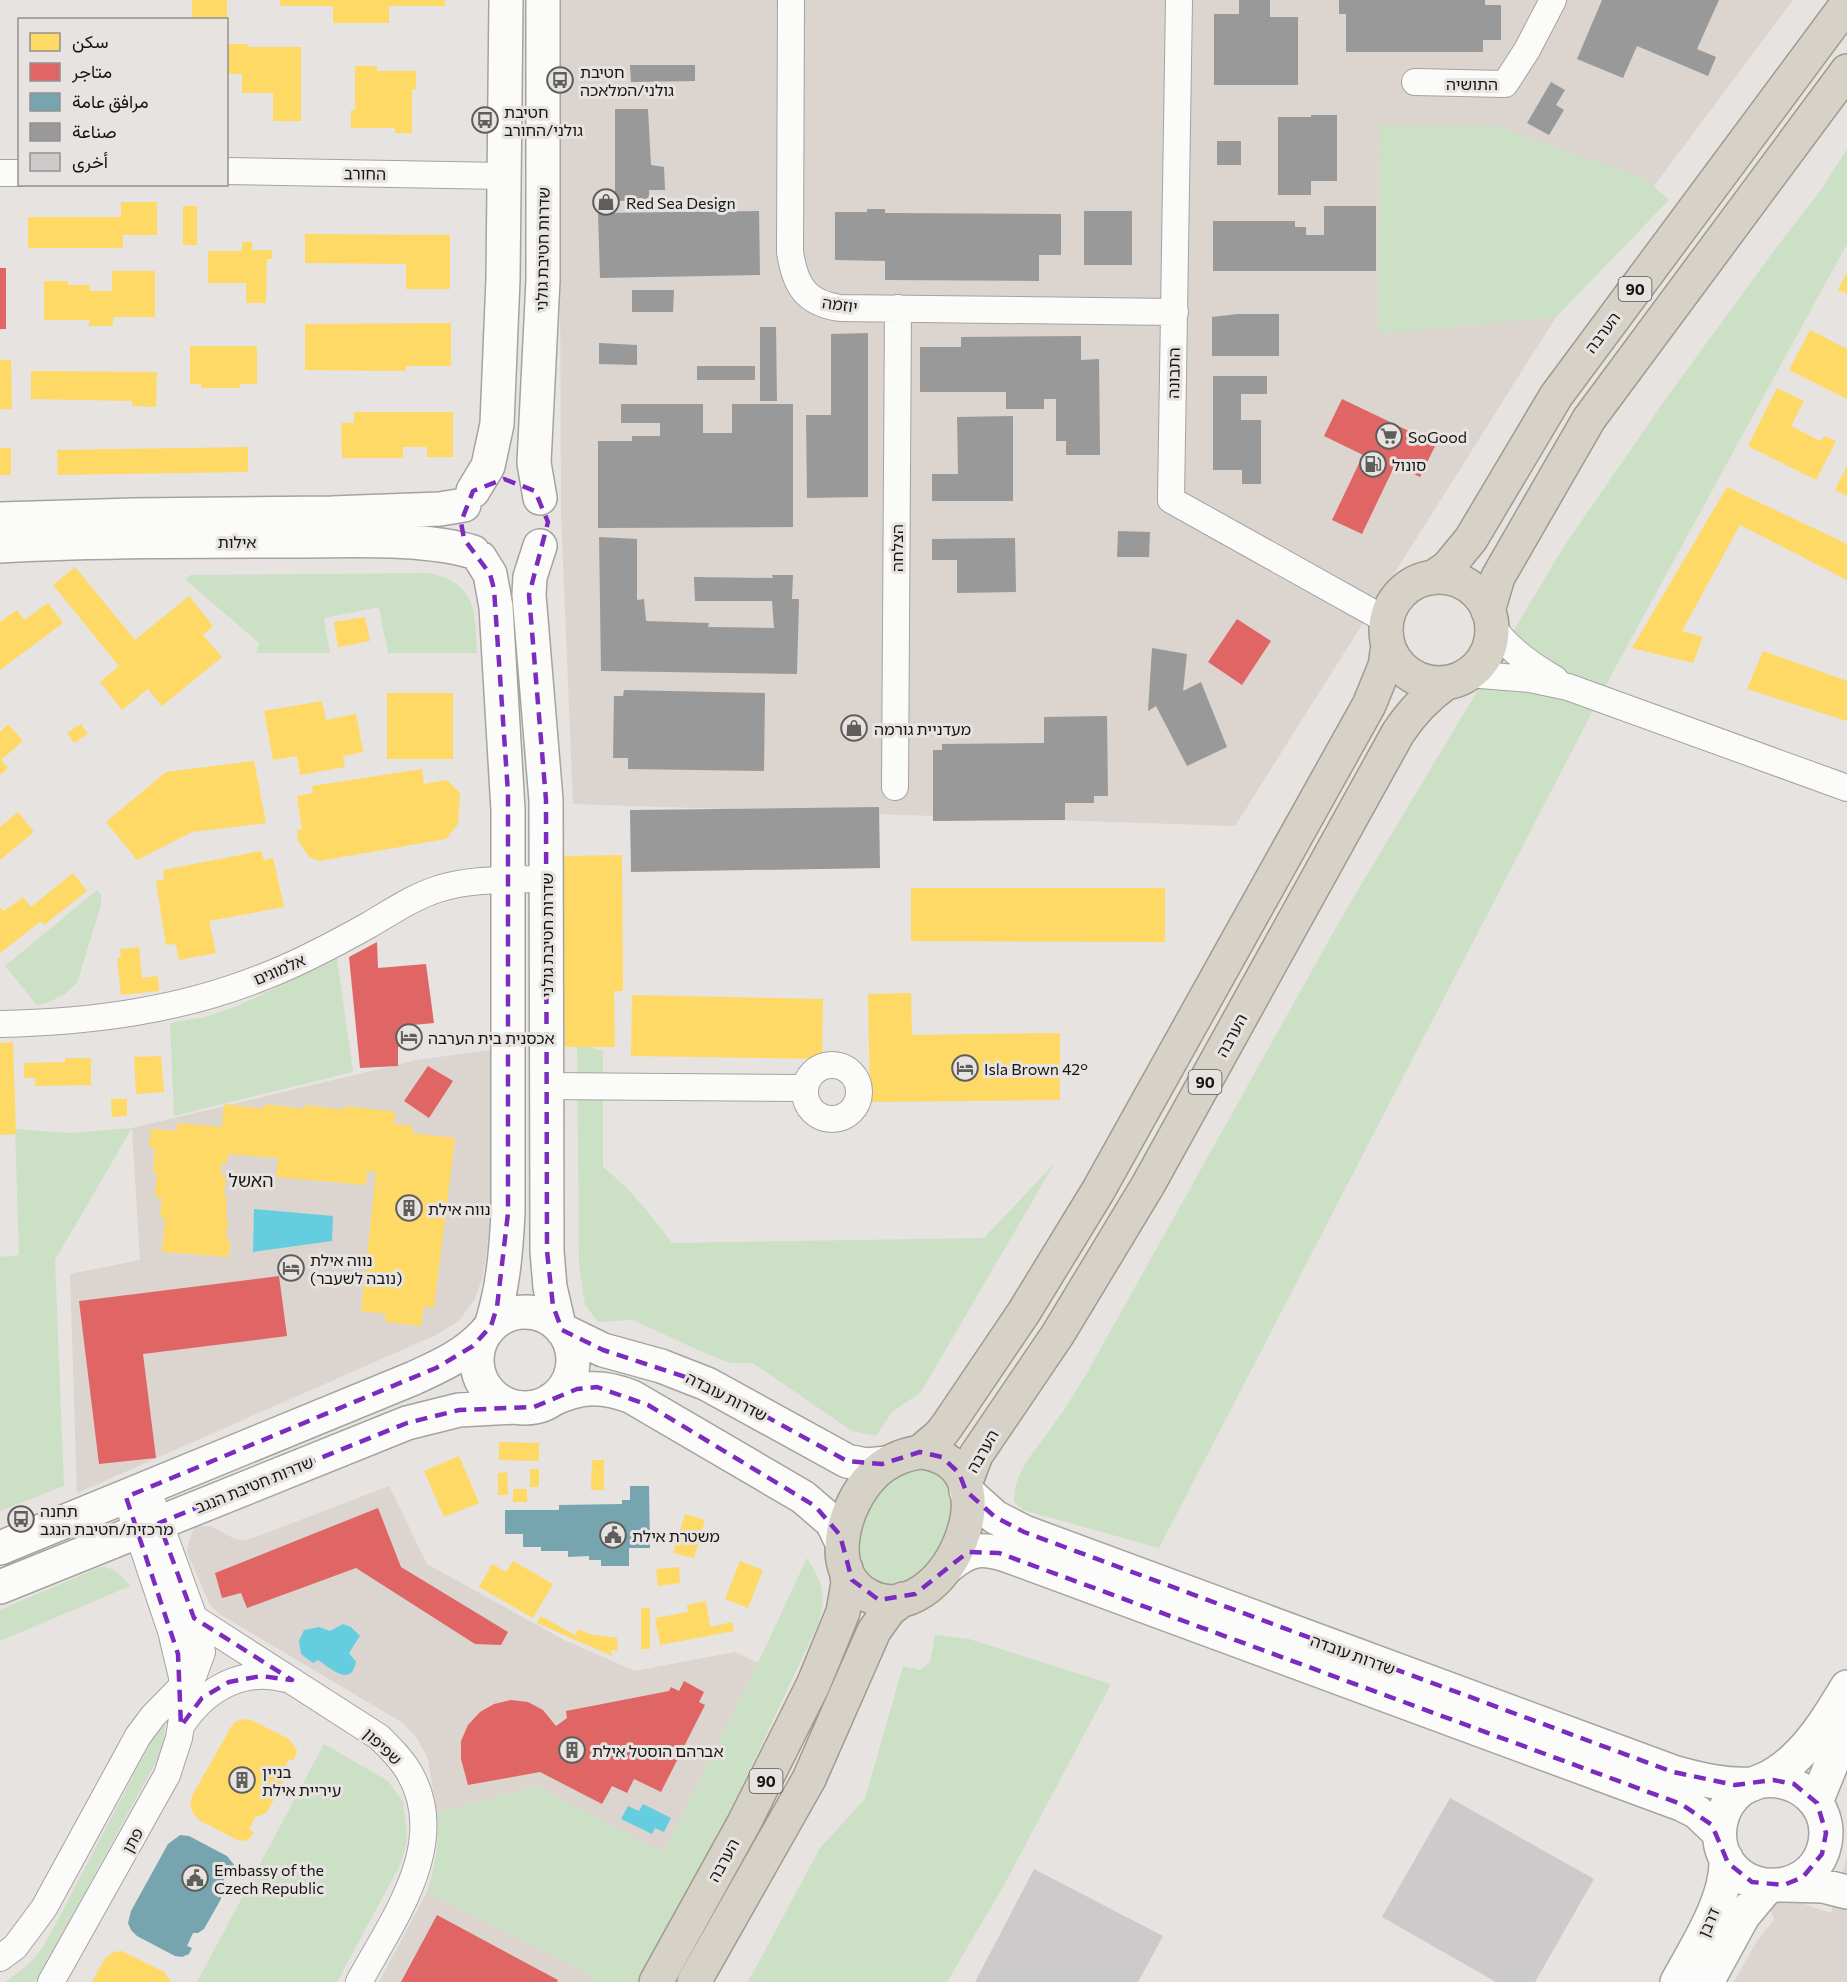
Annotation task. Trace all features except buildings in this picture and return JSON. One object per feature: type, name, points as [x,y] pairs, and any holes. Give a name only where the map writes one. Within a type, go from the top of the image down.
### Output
[{"type":"highway","name":"הערבה","points":[[1432,578],[1448,567],[1471,539],[1556,396],[1847,4]]},
{"type":"highway","name":"90","points":[[1490,618],[1498,578],[1589,419],[1847,71]]},
{"type":"highway","points":[[1441,576],[1459,580],[1473,589],[1485,603],[1490,618],[1492,636],[1487,653],[1477,667],[1457,678],[1429,682],[1412,676],[1398,665],[1387,632],[1395,599],[1407,586],[1423,579],[1441,576]]},
{"type":"highway","name":"90","points":[[844,1556],[846,1521],[855,1500],[871,1477],[888,1463],[908,1454],[920,1452],[940,1435],[1004,1342],[1098,1191],[1369,705],[1385,666],[1387,632]]},
{"type":"highway","name":"הערבה","points":[[965,1487],[976,1455],[1063,1326],[1143,1194],[1398,733],[1413,711],[1428,696],[1457,678]]},
{"type":"highway","points":[[920,1452],[932,1453],[952,1464],[965,1487]]},
{"type":"highway","name":"90","points":[[694,1982],[809,1779],[874,1631],[889,1610],[903,1599],[927,1587],[947,1567],[956,1553],[966,1524],[968,1506],[965,1487]]},
{"type":"highway","name":"הערבה","points":[[656,1982],[749,1814],[813,1685],[843,1612],[848,1583],[844,1556]]},
{"type":"highway","points":[[844,1556],[859,1589],[868,1596],[879,1600],[903,1599]]},
{"type":"street","points":[[506,0],[503,279],[496,424],[488,466],[469,498],[461,522],[468,546],[490,574],[496,606],[508,793],[508,1213],[504,1271],[497,1307],[478,1350],[477,1360],[485,1387],[498,1400],[515,1407],[534,1407],[577,1389],[597,1387],[608,1388],[632,1397],[803,1497],[832,1522],[840,1535],[844,1556]]},
{"type":"street","name":"שדרות חטיבת גולני","points":[[540,498],[534,463],[543,280],[543,0]]},
{"type":"street","name":"יוזמה","points":[[791,0],[790,252],[796,280],[809,298],[828,306],[1174,312]]},
{"type":"street","name":"התבונה","points":[[1179,0],[1171,500],[1387,632]]},
{"type":"street","name":"התושיה","points":[[1414,82],[1505,84],[1527,50],[1553,0]]},
{"type":"street","name":"החורב","points":[[228,171],[504,176]]},
{"type":"street","points":[[0,173],[18,173]]},
{"type":"street","name":"הצלחה","points":[[895,787],[898,308]]},
{"type":"street","points":[[469,498],[487,482],[504,478],[521,482],[535,491],[547,513],[548,522],[544,539],[528,558],[513,564],[495,564],[477,555]]},
{"type":"street","name":"אילות","points":[[0,519],[440,509],[469,498]]},
{"type":"street","name":"אילות","points":[[0,546],[123,542],[332,541],[437,545],[477,555]]},
{"type":"street","name":"שדרות חטיבת גולני","points":[[540,546],[530,577],[529,595],[545,782],[547,1251],[550,1287],[560,1328]]},
{"type":"street","points":[[1490,618],[1499,637],[1519,655],[1537,669],[1568,687]]},
{"type":"street","points":[[1457,678],[1530,679],[1568,687],[1847,788]]},
{"type":"street","name":"אלמוגים","points":[[0,1024],[90,1019],[147,1011],[186,1002],[264,977],[342,940],[437,889],[463,883],[546,879]]},
{"type":"street","points":[[546,1086],[805,1088]]},
{"type":"street","points":[[0,1548],[429,1372],[458,1357],[506,1316],[525,1312],[543,1316],[560,1328],[572,1350],[572,1370],[565,1387],[551,1400]]},
{"type":"street","name":"שדרות עובדה","points":[[560,1328],[603,1350],[661,1366],[714,1388],[848,1461],[866,1465],[888,1463]]},
{"type":"street","name":"שדרות חטיבת הנגב","points":[[0,1587],[407,1423],[459,1410],[515,1407]]},
{"type":"street","name":"שדרות עובדה","points":[[965,1487],[995,1517],[1024,1533],[1673,1772],[1721,1784],[1757,1782]]},
{"type":"street","name":"פתן","points":[[51,1982],[159,1792],[174,1757],[181,1726],[183,1687],[178,1654],[148,1527],[136,1493]]},
{"type":"street","name":"פתן","points":[[148,1527],[194,1618],[202,1652],[197,1669],[183,1687]]},
{"type":"street","name":"שדרות עובדה","points":[[947,1567],[960,1556],[974,1550],[1006,1555],[1682,1804],[1697,1812],[1722,1846]]},
{"type":"street","name":"שפיפון","points":[[194,1618],[379,1737],[397,1754],[410,1773],[423,1817],[423,1841],[418,1866],[408,1892],[359,1982]]},
{"type":"street","points":[[181,1726],[202,1698],[229,1682],[261,1676],[292,1680]]},
{"type":"street","points":[[0,1958],[15,1947],[44,1908],[138,1736],[153,1716],[183,1687]]},
{"type":"street","points":[[1847,1687],[1795,1758],[1780,1772],[1743,1789],[1728,1803],[1720,1822],[1722,1846],[1735,1871],[1752,1882],[1823,1886],[1847,1892]]},
{"type":"street","points":[[1776,1885],[1803,1877],[1822,1854],[1826,1833],[1820,1809],[1829,1769],[1847,1735]]},
{"type":"street","points":[[1757,1782],[1784,1781],[1803,1789],[1820,1809],[1836,1838],[1847,1850]]},
{"type":"street","name":"דרבן","points":[[1677,1982],[1702,1937],[1718,1900],[1724,1878],[1722,1846]]},
{"type":"street","name":"דרבן","points":[[1707,1982],[1743,1916],[1776,1885]]},
{"type":"highlighted area","points":[[504,479],[535,491],[548,522],[529,595],[546,800],[547,1251],[553,1306],[562,1330],[603,1350],[707,1384],[847,1461],[882,1464],[920,1452],[942,1457],[959,1473],[966,1491],[995,1517],[1024,1532],[1673,1772],[1735,1785],[1773,1780],[1794,1784],[1817,1803],[1826,1833],[1822,1854],[1803,1877],[1784,1885],[1752,1882],[1728,1863],[1712,1825],[1681,1804],[999,1553],[968,1552],[915,1594],[879,1600],[852,1580],[840,1535],[815,1506],[648,1405],[597,1387],[577,1389],[534,1407],[459,1410],[407,1423],[159,1523],[194,1618],[292,1680],[261,1676],[229,1682],[202,1698],[181,1726],[178,1654],[126,1497],[436,1368],[473,1346],[491,1326],[497,1307],[508,1213],[508,793],[494,589],[490,574],[464,539],[461,522],[473,491]]},
{"type":"shaded area","points":[[559,0],[1793,0],[1556,317],[1235,826],[573,804],[561,513]]},
{"type":"shaded area","name":"נווה אילת (נובה לשעבר)","points":[[491,1050],[493,1188],[485,1263],[475,1298],[460,1320],[436,1335],[77,1493],[70,1274],[140,1260],[132,1128],[417,1060]]},
{"type":"shaded area","points":[[389,1486],[427,1564],[564,1640],[635,1671],[735,1652],[758,1663],[663,1854],[536,1786],[437,1813],[428,1759],[417,1738],[403,1723],[221,1615],[210,1605],[188,1555],[187,1548],[196,1526],[210,1526],[235,1539],[245,1540]]},
{"type":"shaded area","points":[[1847,1857],[1847,1982],[1734,1982],[1757,1941],[1774,1920],[1765,1891],[1831,1913]]},
{"type":"shaded area","points":[[427,1892],[594,1976],[590,1982],[379,1982]]},
{"type":"green space","points":[[1380,125],[1493,125],[1645,179],[1669,200],[1556,317],[1378,334]]},
{"type":"green space","points":[[1847,149],[1847,244],[1615,668],[1159,1548],[1023,1510],[1014,1502],[1017,1480],[1022,1470],[1087,1373],[1343,915],[1565,545],[1665,400],[1821,190]]},
{"type":"green space","points":[[428,573],[456,584],[465,592],[474,612],[477,653],[388,653],[379,607],[324,618],[330,653],[256,653],[259,643],[186,580],[190,575]]},
{"type":"green space","points":[[97,890],[101,894],[101,905],[77,983],[65,994],[37,1005],[5,966]]},
{"type":"green space","points":[[337,958],[353,1072],[174,1116],[170,1023],[205,1017],[240,1005]]},
{"type":"green space","points":[[577,1037],[582,1045],[603,1051],[603,1167],[632,1193],[672,1243],[984,1238],[1054,1164],[921,1392],[892,1412],[876,1436],[852,1431],[753,1363],[731,1363],[633,1320],[598,1322],[585,1305],[579,1263]]},
{"type":"green space","points":[[132,1128],[55,1260],[64,1486],[0,1511],[0,1257],[19,1255],[15,1129],[69,1133]]},
{"type":"green space","points":[[911,1467],[942,1474],[954,1498],[944,1547],[919,1576],[890,1587],[868,1579],[863,1572],[857,1554],[862,1518],[883,1484]]},
{"type":"green space","points":[[807,1558],[817,1575],[822,1590],[823,1597],[818,1624],[727,1818],[637,1982],[590,1982],[593,1976],[427,1892],[436,1853],[437,1813],[536,1786],[663,1853],[758,1663]]},
{"type":"green space","points":[[100,1567],[114,1570],[130,1586],[0,1641],[0,1610]]},
{"type":"green space","points":[[935,1635],[969,1639],[1111,1684],[1004,1885],[947,1982],[748,1982],[820,1848],[865,1799],[903,1666],[920,1670],[930,1662]]},
{"type":"green space","points":[[165,1724],[164,1742],[157,1760],[38,1978],[34,1982],[5,1982],[28,1965],[44,1946],[153,1738]]},
{"type":"green space","points":[[324,1744],[388,1781],[403,1802],[407,1842],[400,1865],[337,1982],[197,1982]]},
{"type":"water","points":[[254,1209],[333,1216],[332,1241],[253,1252]]},
{"type":"water","points":[[343,1624],[351,1627],[360,1636],[349,1653],[356,1662],[350,1674],[340,1674],[318,1660],[313,1663],[301,1654],[299,1641],[304,1630],[319,1627],[330,1631]]},
{"type":"water","points":[[643,1804],[671,1818],[664,1832],[655,1828],[652,1834],[621,1819],[628,1806],[639,1811]]},
{"type":"place","name":"חטיבת גולני/המלאכה","points":[[560,80]]},
{"type":"place","name":"חטיבת גולני/החורב","points":[[485,120]]},
{"type":"place","name":"Red Sea Design","points":[[606,202]]},
{"type":"place","name":"SoGood","points":[[1389,436]]},
{"type":"place","name":"סונול","points":[[1373,464]]},
{"type":"place","name":"מעדניית גורמה","points":[[854,728]]},
{"type":"place","name":"אכסנית בית הערבה","points":[[409,1037]]},
{"type":"place","name":"Isla Brown 42°","points":[[965,1068]]},
{"type":"place","name":"נווה אילת","points":[[409,1208]]},
{"type":"place","name":"נווה אילת (נובה לשעבר)","points":[[291,1268]]},
{"type":"place","name":"תחנה מרכזית/חטיבת הנגב","points":[[21,1519]]},
{"type":"place","name":"משטרת אילת","points":[[613,1535]]},
{"type":"place","name":"אברהם הוסטל אילת","points":[[572,1750]]},
{"type":"place","name":"בניין עיריית אילת","points":[[242,1780]]},
{"type":"place","name":"Embassy of the Czech Republic","points":[[195,1878]]},
{"type":"district","name":"האשל","points":[[251,1180]]}]
